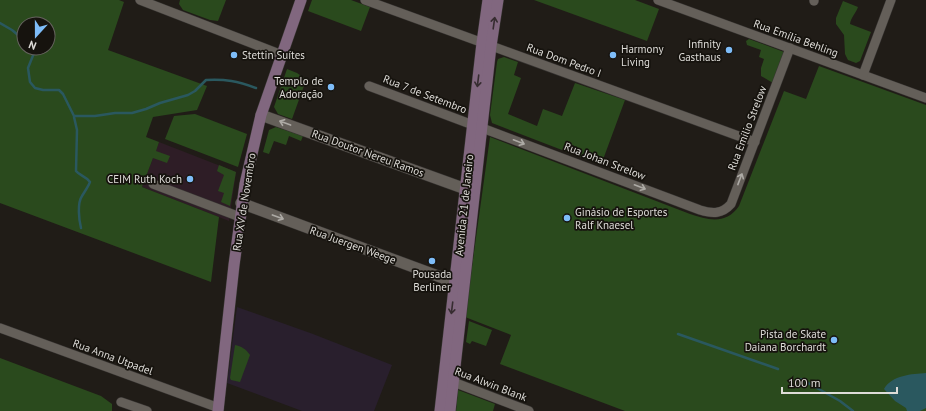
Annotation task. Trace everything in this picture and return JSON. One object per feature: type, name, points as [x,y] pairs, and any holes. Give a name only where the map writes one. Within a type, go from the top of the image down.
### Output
[{"type":"main road","name":"Rua XV de Novembro","points":[[218,409],[240,217],[252,152],[262,115],[301,0]]},
{"type":"main road","name":"Avenida 21 de Janeiro","points":[[450,411],[449,380],[487,44],[488,0]]},
{"type":"main road","name":"Avenida 21 de Janeiro","points":[[487,44],[498,0]]},
{"type":"main road","name":"Avenida 21 de Janeiro","points":[[440,411],[449,380]]},
{"type":"street","points":[[140,0],[282,55]]},
{"type":"street","name":"Rua Dom Pedro I","points":[[365,0],[755,142]]},
{"type":"street","name":"Rua Emília Behling","points":[[658,0],[926,98]]},
{"type":"street","points":[[863,75],[891,0]]},
{"type":"street","name":"Rua Emílio Strelow","points":[[720,212],[728,208],[731,204],[790,48]]},
{"type":"street","name":"Rua 7 de Setembro","points":[[369,86],[477,126]]},
{"type":"street","name":"Rua Doutor Nereu Ramos","points":[[262,115],[470,190]]},
{"type":"street","name":"Rua Johan Strelow","points":[[477,126],[700,210],[715,213],[720,212]]},
{"type":"street","points":[[154,184],[240,217]]},
{"type":"street","name":"Rua Juergen Weege","points":[[242,203],[460,284]]},
{"type":"street","name":"Rua Anna Utpadel","points":[[0,328],[218,409]]},
{"type":"street","name":"Rua Alwin Blank","points":[[449,380],[529,411]]},
{"type":"street","points":[[121,402],[147,411]]},
{"type":"shaded area","name":"CEIM Ruth Koch","points":[[159,142],[236,172],[229,221],[142,187]]},
{"type":"shaded area","points":[[237,307],[313,334],[392,365],[374,411],[302,411],[227,383]]},
{"type":"green space","points":[[0,0],[119,0],[124,2],[108,50],[207,86],[197,110],[153,117],[146,137],[159,142],[156,151],[170,156],[167,163],[153,158],[142,187],[219,217],[211,282],[0,203]]},
{"type":"green space","points":[[180,0],[226,0],[218,21],[210,20],[183,10],[179,4]]},
{"type":"green space","points":[[312,0],[351,0],[370,7],[361,31],[308,11]]},
{"type":"green space","points":[[534,0],[635,0],[659,9],[647,41]]},
{"type":"green space","points":[[843,1],[858,7],[851,19],[850,24],[871,32],[860,61],[856,63],[848,60],[845,54],[844,35],[836,24],[836,18]]},
{"type":"green space","points":[[749,39],[784,52],[773,83],[761,76],[761,68],[764,59],[759,57],[761,50],[747,45],[746,41]]},
{"type":"green space","points":[[504,57],[518,62],[514,75],[521,78],[508,114],[537,126],[543,109],[562,116],[575,83],[625,100],[601,165],[492,123],[490,115],[497,62],[498,59]]},
{"type":"green space","points":[[819,66],[926,105],[926,411],[625,411],[500,364],[511,335],[465,317],[490,137],[690,214],[710,219],[723,218],[734,212],[739,206],[784,91],[806,99]]},
{"type":"green space","points":[[287,69],[304,78],[305,83],[292,119],[278,114],[274,107]]},
{"type":"green space","points":[[195,114],[247,134],[238,167],[165,139],[174,116]]},
{"type":"green space","points":[[276,127],[303,136],[301,141],[289,136],[286,145],[274,141],[269,154],[263,152],[269,130]]},
{"type":"green space","points":[[219,165],[236,172],[230,206],[221,202],[224,193],[218,191],[224,175],[217,171]]},
{"type":"green space","points":[[469,321],[492,330],[486,346],[472,341],[470,344],[466,342]]},
{"type":"green space","points":[[235,345],[243,348],[250,355],[240,382],[231,380],[230,378]]},
{"type":"green space","points":[[0,358],[101,396],[112,404],[112,411],[0,411]]},
{"type":"green space","points":[[458,390],[495,404],[493,411],[456,411]]},
{"type":"water","points":[[926,373],[926,408],[920,411],[907,411],[906,408],[895,401],[884,389],[888,384],[897,378]]},
{"type":"waterway","points":[[0,23],[16,33]]},
{"type":"waterway","points":[[33,56],[28,68],[30,82],[35,88],[43,90],[59,90],[63,94],[74,116],[132,113],[188,95],[195,91],[206,80],[231,81],[256,88]]},
{"type":"waterway","points":[[74,117],[77,130],[76,171],[87,178],[90,182],[79,203],[81,228]]},
{"type":"waterway","points":[[678,334],[778,369]]},
{"type":"waterway","points":[[801,379],[840,401],[853,411]]},
{"type":"place","name":"Infinity Gasthaus","points":[[729,50]]},
{"type":"place","name":"Stettin Suítes","points":[[234,55]]},
{"type":"place","name":"Harmony Living","points":[[613,55]]},
{"type":"place","name":"Templo de Adoração","points":[[331,87]]},
{"type":"place","name":"CEIM Ruth Koch","points":[[190,179]]},
{"type":"place","name":"Ginásio de Esportes Ralf Knaesel","points":[[567,218]]},
{"type":"place","name":"Pousada Berliner","points":[[432,261]]},
{"type":"place","name":"Pista de Skate Daiana Borchardt","points":[[834,340]]}]
